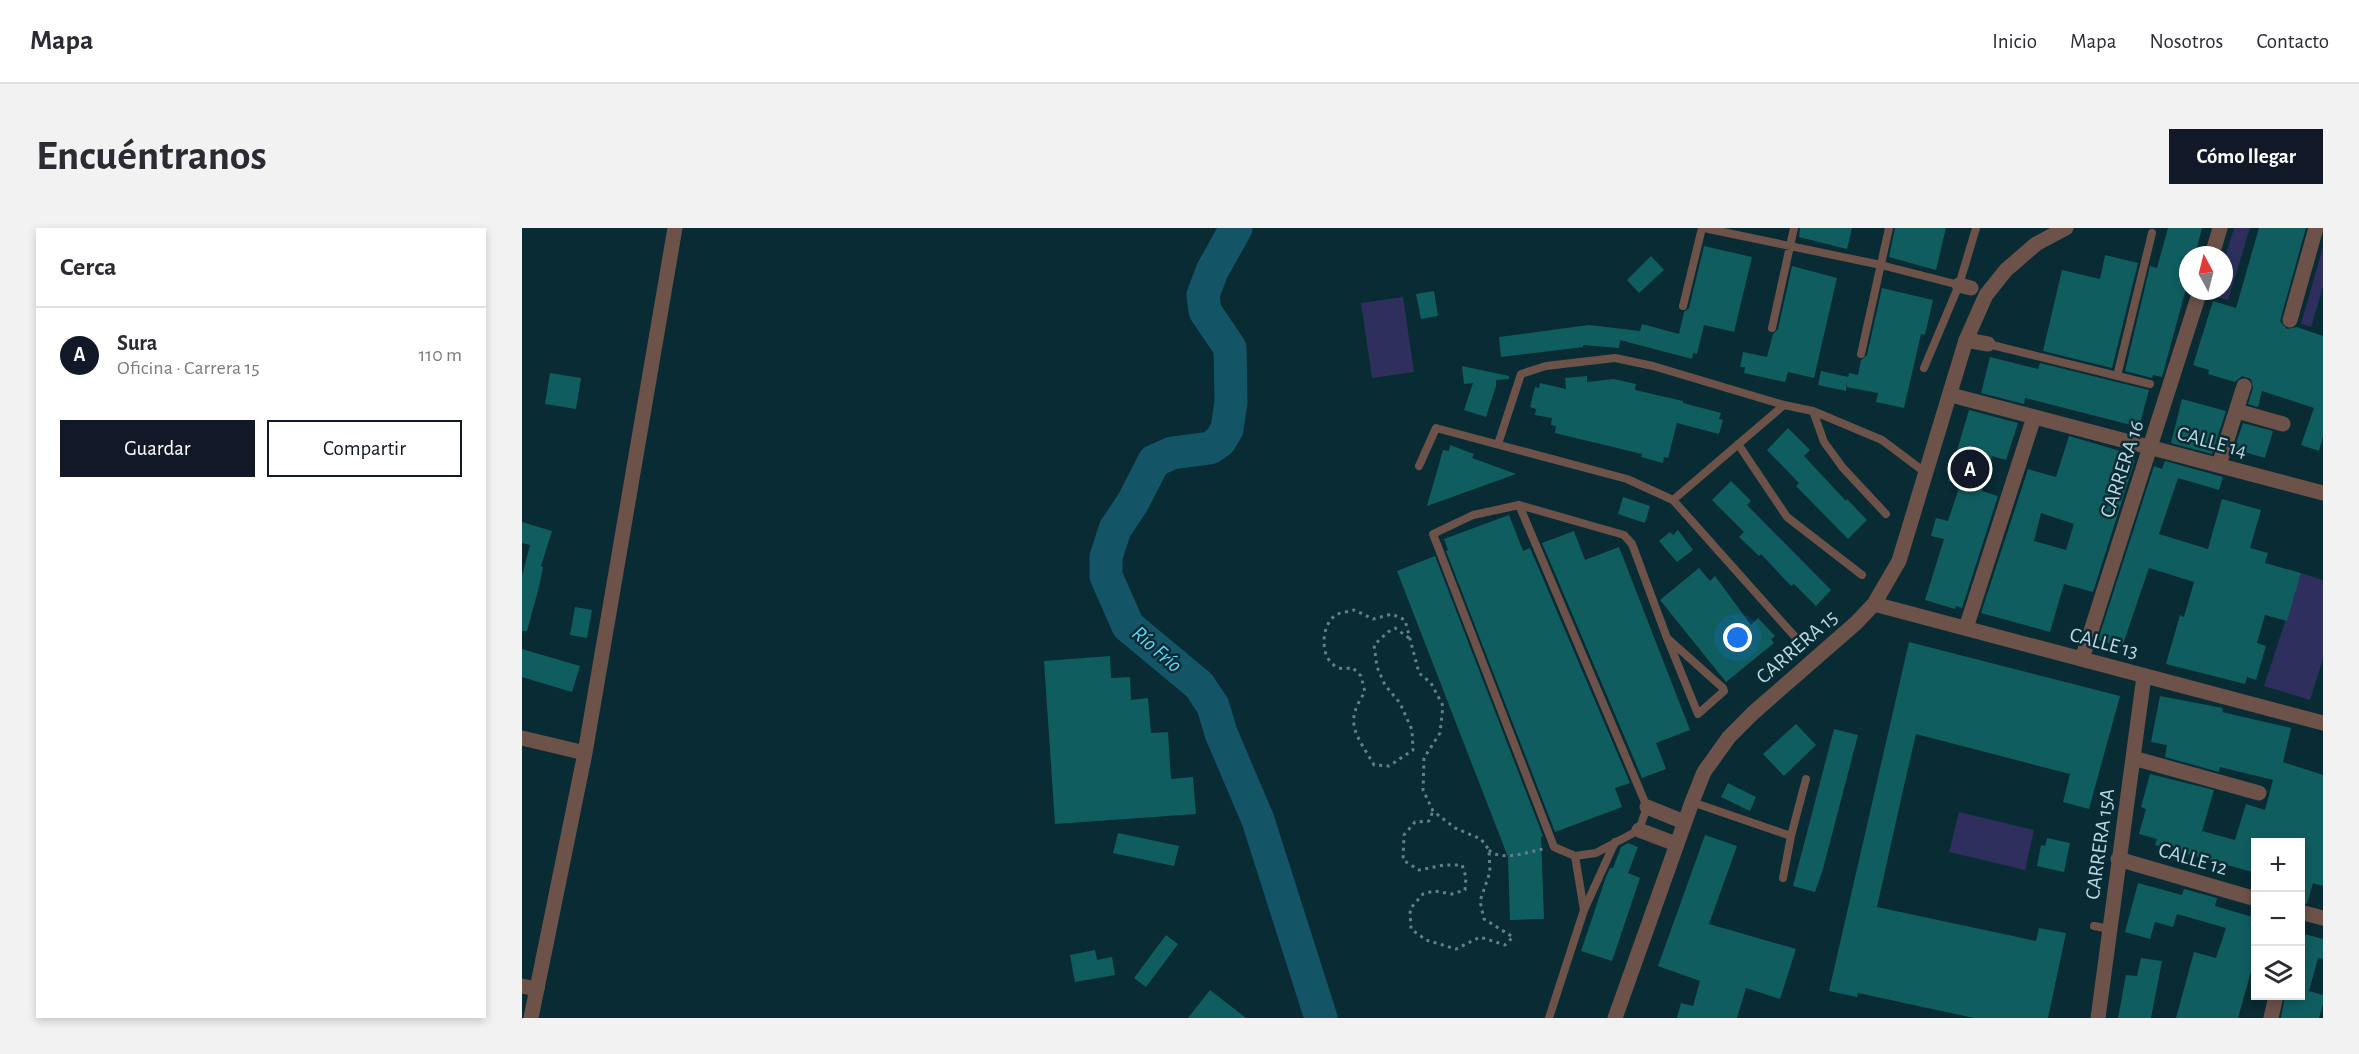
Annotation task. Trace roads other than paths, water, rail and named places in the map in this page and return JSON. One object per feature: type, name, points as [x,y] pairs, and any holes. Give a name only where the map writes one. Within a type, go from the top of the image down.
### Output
[{"type":"street","points":[[531,1018],[530,987],[585,753],[675,228]]},
{"type":"street","name":"CARRERA 15","points":[[1615,1018],[1676,844],[1704,772],[1729,736],[1856,623],[1874,604],[1889,582],[1899,561],[1966,340],[1986,295],[2006,270],[2036,244],[2066,228]]},
{"type":"street","points":[[2215,246],[2220,228]]},
{"type":"street","points":[[2290,321],[2316,228]]},
{"type":"street","name":"CARRERA 16","points":[[2082,659],[2197,300]]},
{"type":"street","points":[[1966,340],[1988,344]]},
{"type":"street","points":[[2219,465],[2244,386]]},
{"type":"street","name":"CALLE 14","points":[[1951,395],[2323,493]]},
{"type":"street","points":[[2237,411],[2283,424]]},
{"type":"street","points":[[1966,628],[2034,417]]},
{"type":"street","name":"CALLE 13","points":[[1874,604],[2323,723]]},
{"type":"street","name":"CARRERA 15A","points":[[2098,1018],[2144,676]]},
{"type":"street","points":[[522,738],[585,753]]},
{"type":"street","points":[[2133,758],[2259,793]]},
{"type":"street","points":[[1647,807],[1684,822]]},
{"type":"street","points":[[1639,830],[1676,844]]},
{"type":"street","name":"CALLE 12","points":[[2118,859],[2251,898]]},
{"type":"street","points":[[2305,913],[2323,918]]},
{"type":"street","points":[[2271,1018],[2275,1000]]},
{"type":"lane","points":[[1683,306],[1703,228],[1881,265],[1965,287],[1986,295]]},
{"type":"lane","points":[[1772,328],[1794,228]]},
{"type":"lane","points":[[1861,354],[1889,228]]},
{"type":"lane","points":[[1924,368],[1965,287],[1977,228]]},
{"type":"lane","points":[[2117,376],[2152,233]]},
{"type":"lane","points":[[1988,344],[2150,384]]},
{"type":"lane","points":[[1498,444],[1521,374],[1546,366],[1614,358],[1653,366],[1785,405],[1813,411],[1882,440],[1926,473]]},
{"type":"lane","points":[[1673,500],[1785,405]]},
{"type":"lane","points":[[1813,411],[1824,442],[1848,474],[1886,513]]},
{"type":"lane","points":[[1419,466],[1436,428],[1627,479],[1673,500],[1797,639]]},
{"type":"lane","points":[[1738,444],[1787,516],[1862,575]]},
{"type":"lane","points":[[1519,505],[1647,807],[1639,830],[1596,853],[1575,856],[1554,847],[1433,534],[1473,515],[1519,505],[1624,535],[1632,544],[1667,638],[1698,714],[1724,691],[1723,688],[1667,638]]},
{"type":"lane","points":[[1783,878],[1806,779]]},
{"type":"lane","points":[[1692,802],[1791,836]]},
{"type":"lane","points":[[1549,1018],[1584,910],[1615,842]]},
{"type":"lane","points":[[1575,856],[1584,910]]},
{"type":"lane","points":[[2094,926],[2110,930]]},
{"type":"waterway","name":"Río Frío","points":[[1236,228],[1212,271],[1203,295],[1205,311],[1230,348],[1231,402],[1227,429],[1220,441],[1210,448],[1172,453],[1154,461],[1133,502],[1115,529],[1106,557],[1106,576],[1128,626],[1199,685],[1213,706],[1221,733],[1258,820],[1321,1018]]},
{"type":"place","name":"Sura","points":[[1970,469]]}]
